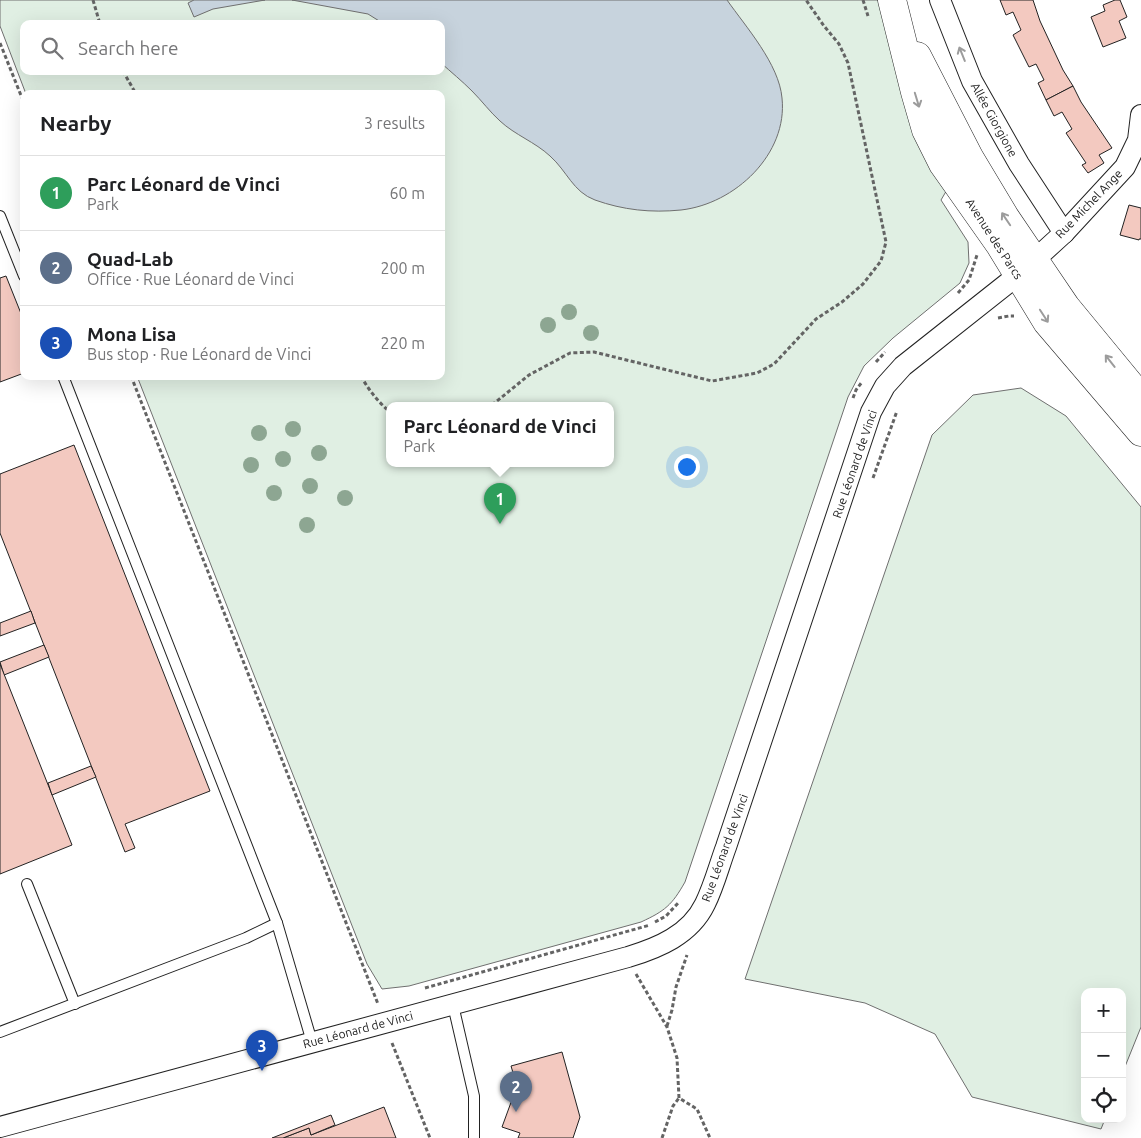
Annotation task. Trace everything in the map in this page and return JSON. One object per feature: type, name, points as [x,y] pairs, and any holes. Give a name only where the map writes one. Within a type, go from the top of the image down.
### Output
[{"type":"street","name":"Allée Giorgione","points":[[940,0],[972,80],[1019,164],[1064,233]]},
{"type":"street","name":"Avenue des Parcs","points":[[895,9],[926,130],[943,164],[1000,245],[1026,267],[1066,307],[1141,398]]},
{"type":"street","name":"Rue Michel Ange","points":[[1026,267],[1133,170],[1140,140],[1141,115]]},
{"type":"street","name":"Avenue des Parcs","points":[[1026,267],[1047,322],[1141,432]]},
{"type":"street","name":"Rue Léonard de Vinci","points":[[0,1127],[453,1005],[628,956],[670,941],[695,919],[705,905],[872,412],[885,386],[902,366],[1026,267]]},
{"type":"lane","points":[[0,216],[20,266]]},
{"type":"lane","points":[[65,380],[277,923],[312,1042]]},
{"type":"lane","points":[[27,884],[75,1004]]},
{"type":"lane","points":[[0,1032],[246,938],[277,923]]},
{"type":"lane","points":[[453,1005],[474,1096],[474,1138]]},
{"type":"path","points":[[93,0],[99,20]]},
{"type":"path","points":[[496,402],[529,375],[570,353],[594,352],[712,381],[757,373],[774,364],[816,319],[842,302],[863,284],[881,261],[886,242],[848,63],[839,44],[806,0]]},
{"type":"path","points":[[0,43],[20,93]]},
{"type":"path","points":[[125,75],[134,90]]},
{"type":"path","points":[[955,296],[969,280],[977,251]]},
{"type":"path","points":[[994,321],[998,318],[1009,316],[1016,317]]},
{"type":"path","points":[[875,363],[888,350]]},
{"type":"path","points":[[850,406],[856,390],[866,376]]},
{"type":"path","points":[[133,380],[430,1138]]},
{"type":"path","points":[[364,380],[371,392],[386,408]]},
{"type":"path","points":[[873,479],[900,406]]},
{"type":"path","points":[[424,988],[650,925],[666,916],[684,896]]},
{"type":"path","points":[[679,961],[693,950]]},
{"type":"path","points":[[667,1027],[676,987],[687,955]]},
{"type":"path","points":[[628,956],[636,976],[667,1027],[677,1058],[678,1098],[673,1106],[662,1138]]},
{"type":"path","points":[[629,978],[644,974]]},
{"type":"path","points":[[368,1004],[386,999]]},
{"type":"path","points":[[384,1045],[392,1043]]},
{"type":"path","points":[[678,1098],[697,1109],[710,1138]]},
{"type":"green space","points":[[0,0],[878,0],[890,39],[948,188],[941,200],[968,242],[969,263],[960,283],[893,338],[864,366],[848,397],[685,882],[672,902],[662,911],[641,922],[409,986],[382,989],[367,964],[139,380],[445,380],[445,90],[24,90],[0,26]]},
{"type":"green space","points":[[1021,388],[1066,416],[1141,507],[1141,1027],[1126,1064],[1126,988],[1081,988],[1081,1123],[1103,1123],[1101,1129],[972,1097],[935,1034],[865,1003],[745,979],[932,435],[973,395]]},
{"type":"shaded area","points":[[194,0],[265,0],[213,9],[194,17],[188,3]]},
{"type":"shaded area","points":[[292,0],[727,0],[761,46],[775,72],[782,98],[782,119],[776,138],[767,156],[754,173],[738,187],[720,198],[701,206],[681,210],[648,211],[616,206],[595,200],[581,192],[550,156],[500,121],[472,91],[445,67],[445,20],[378,20],[368,14]]},
{"type":"building","points":[[1000,0],[1033,0],[1040,21],[1063,70],[1073,86],[1046,100],[1038,83],[1044,80],[1036,64],[1029,67],[1013,35],[1021,30],[1013,12],[1006,15]]},
{"type":"building","points":[[1120,0],[1127,17],[1119,21],[1126,38],[1103,47],[1091,17],[1105,11],[1103,5]]},
{"type":"building","points":[[1073,86],[1081,102],[1112,148],[1099,155],[1104,163],[1088,173],[1082,165],[1086,163],[1066,133],[1072,129],[1062,112],[1054,116],[1046,100]]},
{"type":"building","points":[[1129,205],[1141,208],[1141,239],[1139,240],[1120,235]]},
{"type":"building","points":[[6,276],[20,311],[20,374],[0,382],[0,278]]},
{"type":"building","points":[[74,445],[210,791],[125,824],[135,848],[125,852],[0,533],[0,474]]},
{"type":"building","points":[[31,611],[35,623],[0,636],[0,623]]},
{"type":"building","points":[[44,645],[49,657],[4,675],[0,662]]},
{"type":"building","points":[[0,664],[72,845],[0,874]]},
{"type":"building","points":[[91,766],[96,777],[52,795],[48,783]]},
{"type":"building","points":[[562,1052],[580,1117],[573,1138],[518,1138],[520,1133],[502,1127],[517,1086],[511,1066]]},
{"type":"building","points":[[384,1107],[396,1138],[283,1138],[309,1128],[311,1135]]},
{"type":"building","points":[[331,1115],[335,1125],[311,1135],[309,1128],[283,1138],[272,1138]]},
{"type":"place","name":"Parc Léonard de Vinci","points":[[500,524]]},
{"type":"place","name":"Mona Lisa","points":[[262,1071]]},
{"type":"place","name":"Quad-Lab","points":[[516,1112]]}]
